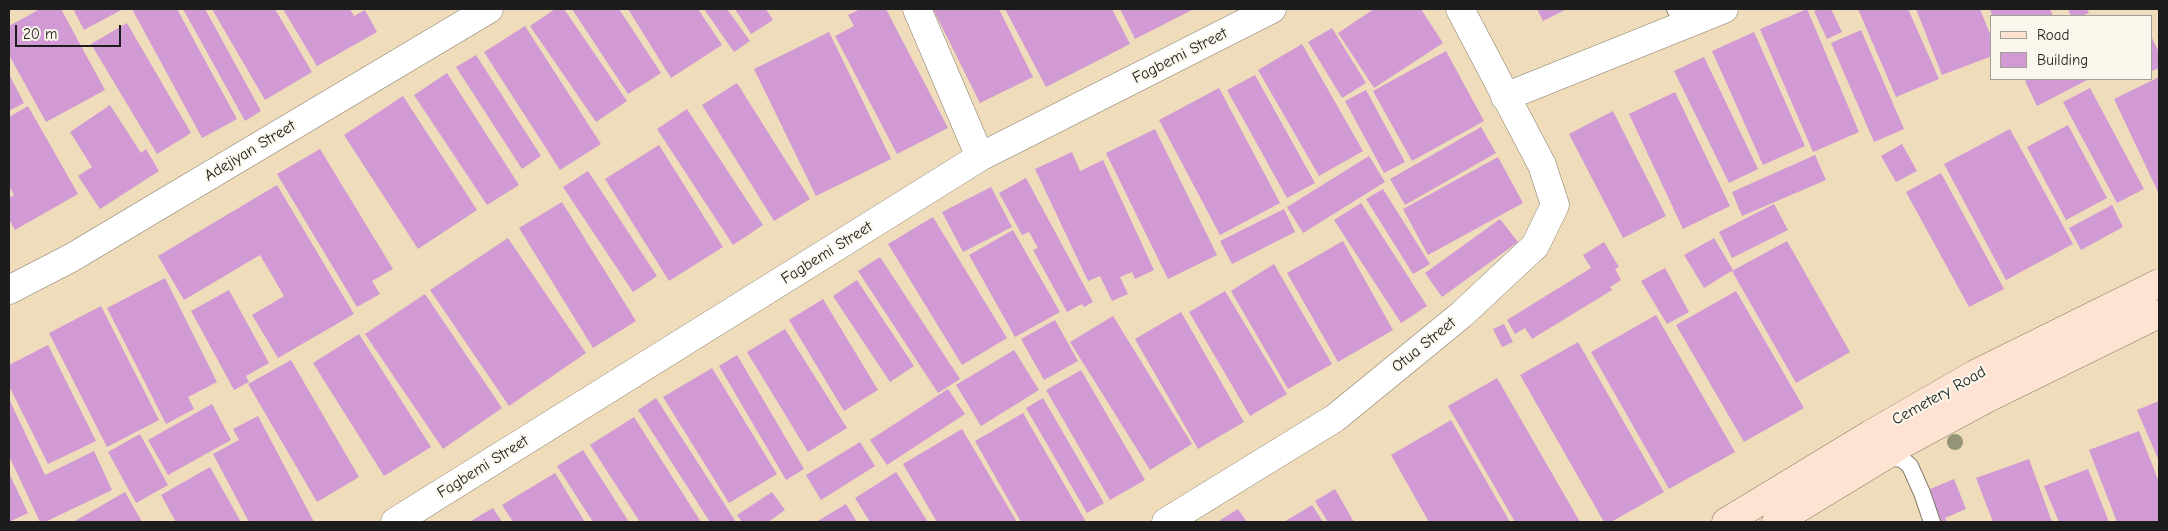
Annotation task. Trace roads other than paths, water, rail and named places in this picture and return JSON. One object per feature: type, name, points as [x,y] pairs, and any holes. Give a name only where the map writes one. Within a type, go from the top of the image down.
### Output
[{"type":"main road","name":"Cemetery Road","points":[[1726,522],[1871,434],[1975,374],[2159,283]]},
{"type":"main road","name":"Cemetery Road","points":[[1776,522],[1883,457],[1897,446],[1988,398],[2159,314]]},
{"type":"street","name":"Adejiyan Street","points":[[9,290],[71,258],[489,9]]},
{"type":"street","points":[[917,9],[980,157]]},
{"type":"street","name":"Fagbemi Street","points":[[395,522],[980,157],[1272,9]]},
{"type":"street","points":[[1460,9],[1505,97],[1679,17],[1724,9]]},
{"type":"street","name":"Otua Street","points":[[1166,522],[1335,418],[1461,315],[1535,246],[1555,205],[1542,165],[1505,97]]},
{"type":"lane","points":[[1883,457],[1902,459],[1910,466],[1932,522]]}]
